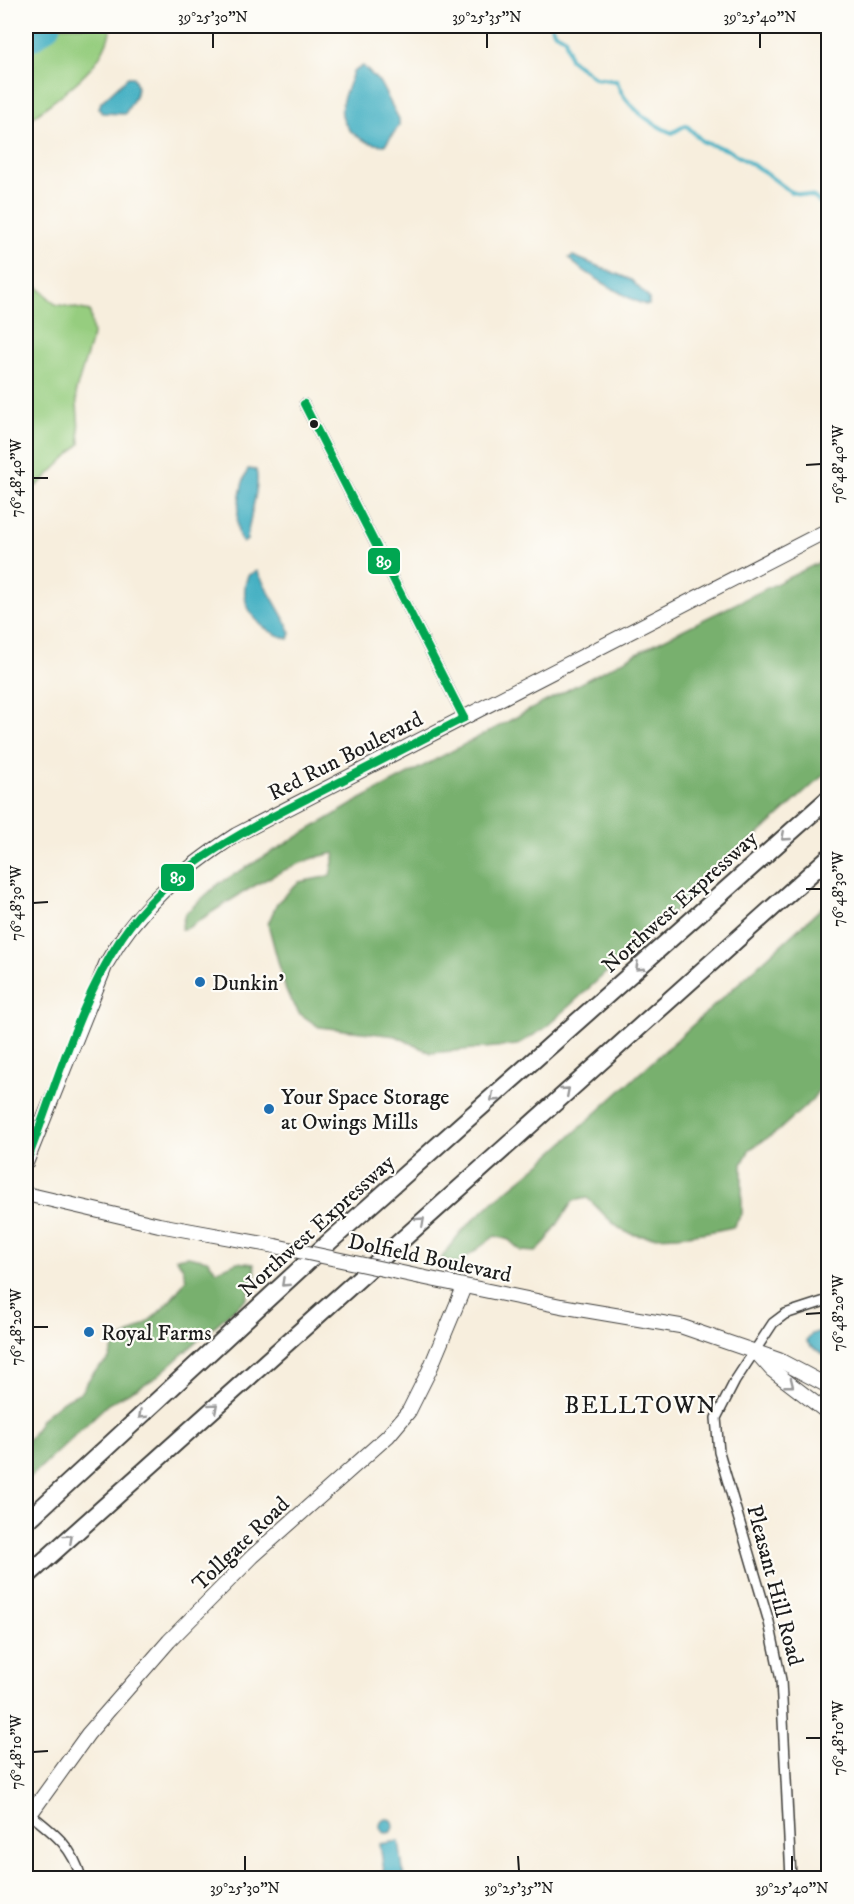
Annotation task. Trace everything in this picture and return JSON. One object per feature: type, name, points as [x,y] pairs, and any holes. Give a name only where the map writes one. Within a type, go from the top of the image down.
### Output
[{"type":"highway","name":"Northwest Expressway","points":[[26,1521],[328,1243],[828,799]]},
{"type":"highway","points":[[26,1577],[828,858]]},
{"type":"main road","name":"Red Run Boulevard","points":[[26,1163],[106,964],[130,926],[159,893],[187,868],[236,835],[828,530]]},
{"type":"main road","name":"Dolfield Boulevard","points":[[26,1194],[159,1225],[275,1246],[464,1287],[680,1326],[754,1350],[802,1371],[828,1386]]},
{"type":"main road","name":"Tollgate Road","points":[[28,1817],[88,1734],[169,1641],[253,1556],[388,1436],[402,1419],[420,1392],[464,1287]]},
{"type":"main road","name":"Dolfield Boulevard","points":[[754,1350],[772,1370],[828,1413]]},
{"type":"street","points":[[304,404],[464,718]]},
{"type":"street","name":"Pleasant Hill Road","points":[[791,1878],[781,1680],[776,1647],[723,1471],[716,1434],[716,1418],[721,1405],[754,1350],[773,1323],[785,1314],[828,1300]]},
{"type":"street","points":[[28,1817],[66,1844],[81,1878]]},
{"type":"green space","points":[[26,26],[111,26],[107,42],[90,69],[26,123]]},
{"type":"green space","points":[[26,275],[55,304],[90,311],[93,335],[76,390],[80,444],[37,486],[26,462]]},
{"type":"green space","points":[[828,558],[828,771],[544,1029],[517,1045],[431,1053],[396,1036],[319,1027],[299,1013],[286,991],[268,924],[277,903],[299,882],[330,876],[335,853],[317,857],[279,873],[188,928],[181,929],[185,914],[218,884],[361,799],[658,642]]},
{"type":"green space","points":[[828,902],[828,1077],[811,1101],[777,1132],[750,1149],[742,1164],[742,1214],[733,1227],[676,1236],[632,1234],[617,1227],[587,1198],[573,1201],[547,1240],[536,1252],[521,1251],[509,1240],[495,1236],[457,1264],[441,1259],[464,1229],[492,1203],[538,1166]]},
{"type":"green space","points":[[188,1256],[207,1260],[217,1271],[237,1262],[254,1264],[256,1273],[247,1298],[154,1379],[108,1404],[26,1481],[26,1441],[31,1437],[42,1418],[63,1401],[81,1392],[93,1373],[109,1359],[116,1341],[137,1330],[172,1298],[186,1279],[182,1266],[176,1258]]},
{"type":"water","points":[[363,66],[380,83],[399,119],[399,126],[385,145],[361,139],[348,128],[344,121],[342,104],[344,96],[353,72]]},
{"type":"water","points":[[128,77],[133,77],[137,87],[133,101],[125,114],[102,113],[99,109],[101,102]]},
{"type":"water","points":[[573,256],[631,280],[649,298],[649,305],[633,300],[594,277],[569,258]]},
{"type":"water","points":[[248,469],[256,470],[257,485],[247,540],[243,543],[239,537],[237,519],[240,495]]},
{"type":"water","points":[[257,571],[287,624],[291,633],[289,639],[268,630],[253,616],[248,607],[245,586],[248,575]]},
{"type":"water","points":[[828,1328],[828,1357],[809,1345],[806,1340],[812,1334]]},
{"type":"water","points":[[387,1819],[392,1821],[394,1826],[392,1831],[387,1833],[382,1831],[380,1826],[382,1821]]},
{"type":"water","points":[[399,1841],[404,1878],[368,1878],[368,1875],[384,1872],[380,1844]]},
{"type":"waterway","points":[[26,40],[35,39],[51,26]]},
{"type":"waterway","points":[[551,26],[555,33],[565,38],[570,59],[595,78],[617,81],[625,98],[647,119],[672,133],[686,125],[703,142],[728,150],[763,171],[791,192],[814,197],[828,210]]},
{"type":"transit line","name":"89","points":[[304,404],[464,718]]},
{"type":"transit line","name":"89","points":[[26,1163],[68,1047],[92,990],[122,937],[162,890],[186,870],[237,836],[464,718]]},
{"type":"place","name":"Dunkin'","points":[[200,982]]},
{"type":"place","name":"Your Space Storage at Owings Mills","points":[[269,1109]]},
{"type":"place","name":"Royal Farms","points":[[89,1332]]},
{"type":"district","name":"BELLTOWN","points":[[641,1405]]}]
